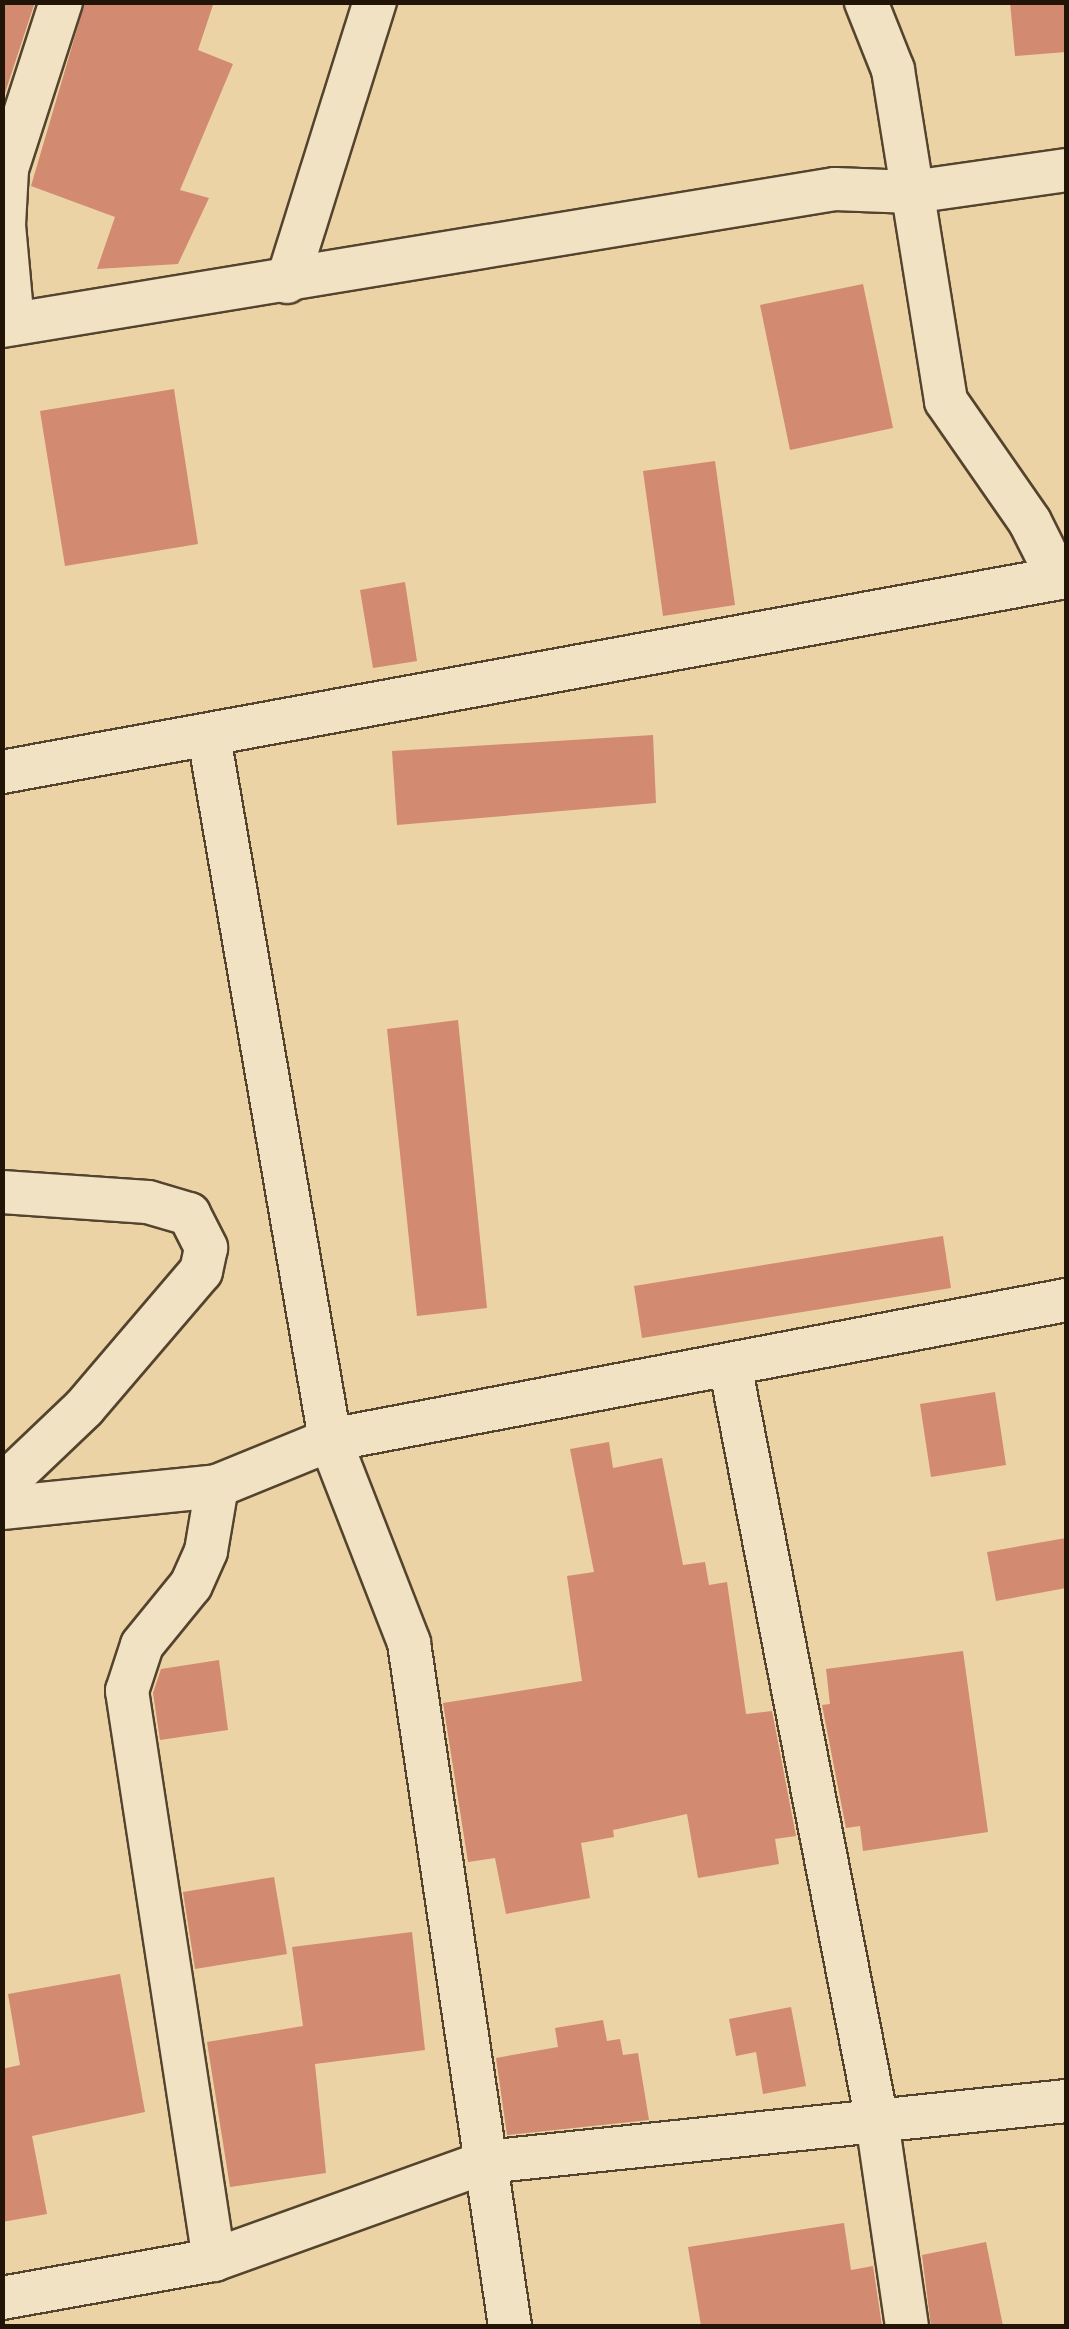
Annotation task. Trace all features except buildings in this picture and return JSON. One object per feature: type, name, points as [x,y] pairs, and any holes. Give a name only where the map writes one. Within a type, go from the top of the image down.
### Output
[{"type":"street","points":[[61,2],[7,169],[4,225],[8,325],[835,189],[912,192],[1066,170]]},
{"type":"street","points":[[287,282],[376,2]]},
{"type":"street","points":[[2,772],[1062,578],[1030,522],[946,401],[893,70],[866,2]]},
{"type":"street","points":[[209,737],[330,1440],[409,1643],[510,2326]]},
{"type":"street","points":[[2,1192],[162,1206],[190,1214],[206,1248],[200,1271],[84,1408],[2,1486]]},
{"type":"street","points":[[2,1508],[217,1486],[330,1440],[1066,1300]]},
{"type":"street","points":[[730,1365],[877,2121],[907,2326]]},
{"type":"street","points":[[214,2260],[126,1691],[142,1645],[191,1585],[206,1551],[217,1486]]},
{"type":"street","points":[[2,2298],[214,2260],[486,2162],[1066,2101]]}]
